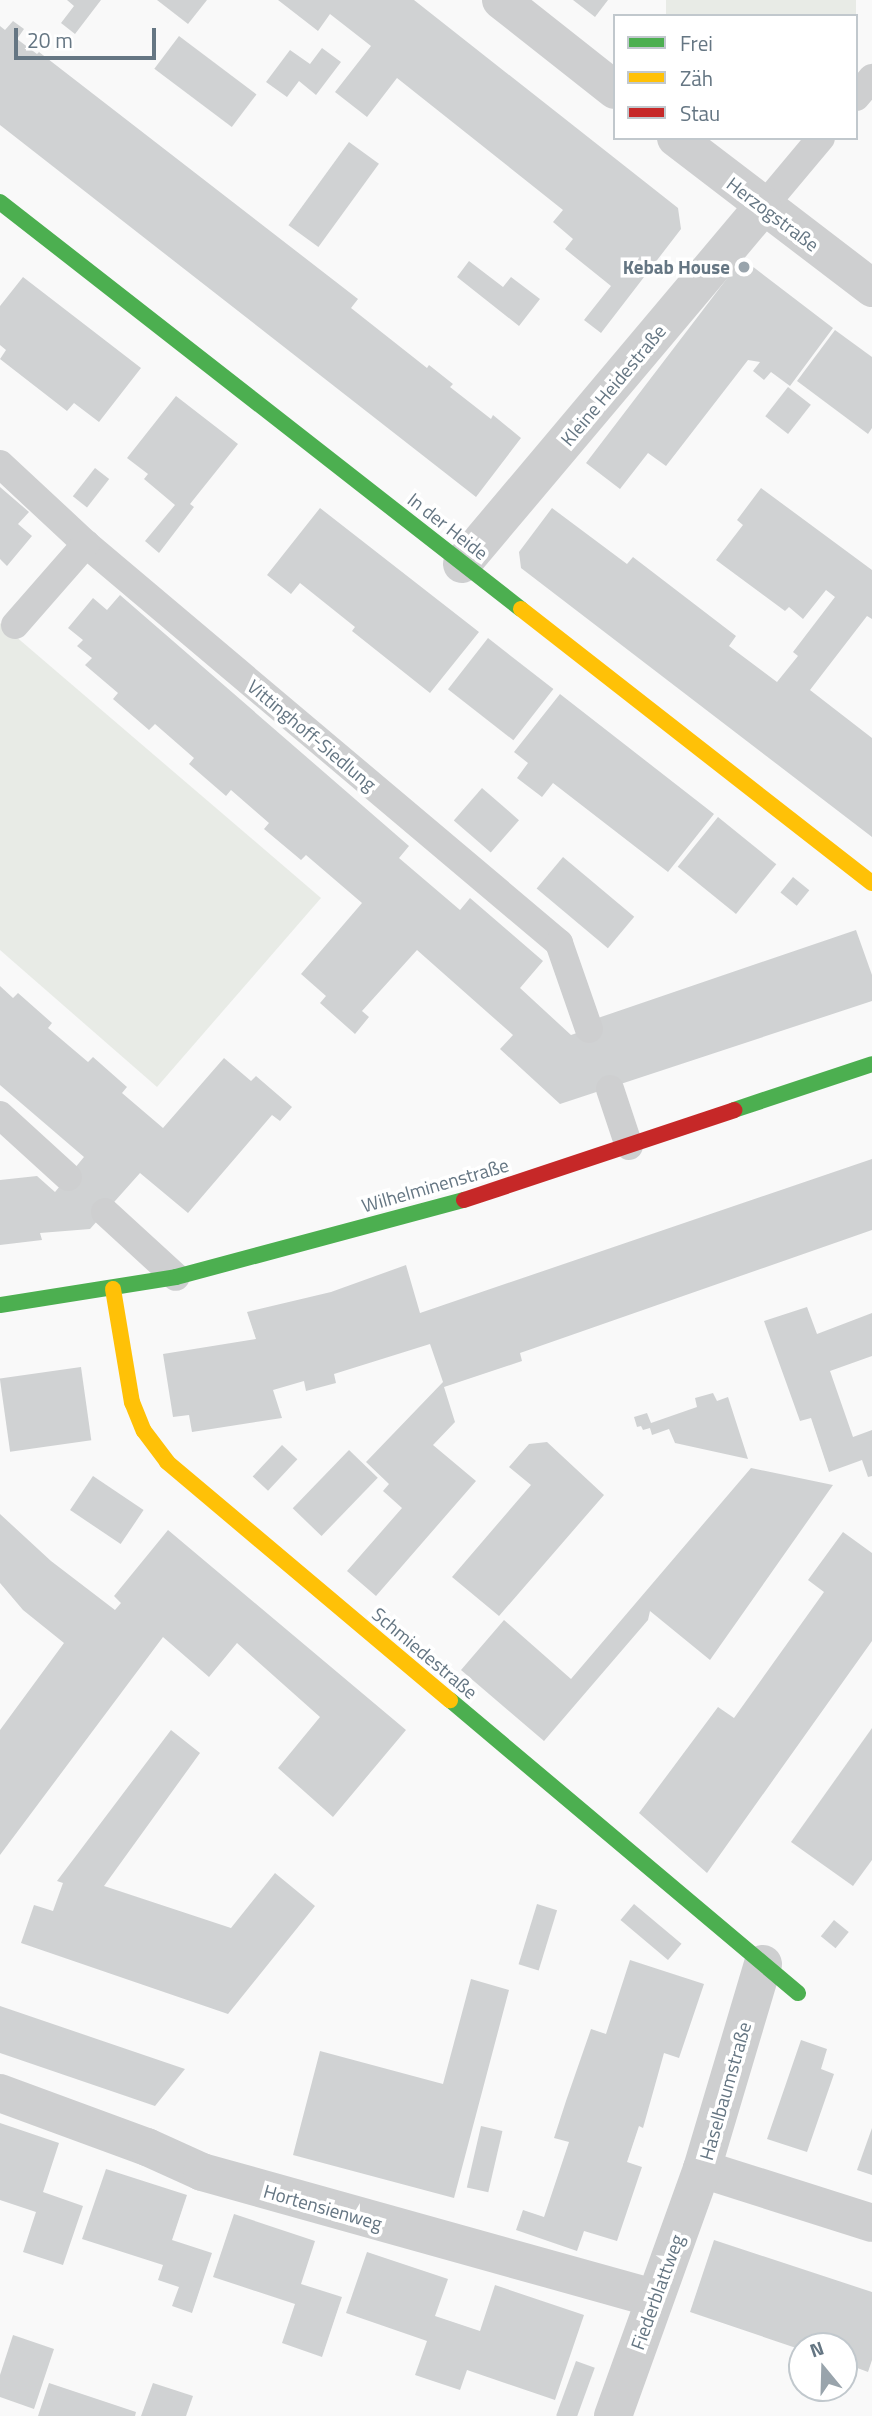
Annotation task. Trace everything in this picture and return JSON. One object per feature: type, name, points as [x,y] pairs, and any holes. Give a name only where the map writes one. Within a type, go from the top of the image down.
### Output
[{"type":"street","points":[[501,0],[613,88]]},
{"type":"street","name":"Herzogstraße","points":[[679,140],[872,288]]},
{"type":"street","name":"In der Heide","points":[[0,202],[872,883]]},
{"type":"street","name":"Kleine Heidestraße","points":[[462,564],[763,207]]},
{"type":"street","name":"Wilhelminenstraße","points":[[0,1305],[176,1277],[451,1204],[872,1065]]},
{"type":"street","name":"Schmiedestraße","points":[[113,1289],[132,1402],[144,1431],[167,1462],[798,1993]]},
{"type":"street","name":"Haselbaumstraße","points":[[763,1964],[702,2169],[872,2223]]},
{"type":"street","name":"Hortensienweg","points":[[0,2093],[147,2147],[202,2172],[654,2298]]},
{"type":"street","name":"Fiederblattweg","points":[[613,2416],[702,2169]]},
{"type":"lane","points":[[858,95],[872,78]]},
{"type":"lane","points":[[763,207],[819,140]]},
{"type":"lane","name":"Vittinghoff-Siedlung","points":[[0,464],[86,544],[559,943],[589,1029]]},
{"type":"lane","points":[[15,625],[86,544]]},
{"type":"lane","points":[[610,1088],[629,1146]]},
{"type":"lane","points":[[0,1115],[68,1177]]},
{"type":"lane","points":[[105,1212],[176,1277]]},
{"type":"shaded area","points":[[666,0],[856,0],[856,14],[666,14]]},
{"type":"shaded area","points":[[0,623],[321,898],[157,1087],[0,950]]},
{"type":"building","points":[[67,0],[101,0],[75,34],[61,23],[74,6]]},
{"type":"building","points":[[157,0],[207,0],[188,24]]},
{"type":"building","points":[[278,0],[414,0],[678,208],[681,229],[601,333],[584,320],[611,286],[565,249],[573,239],[553,222],[563,210],[397,78],[367,117],[335,92],[371,46],[330,14],[318,31]]},
{"type":"building","points":[[573,0],[608,0],[595,17]]},
{"type":"building","points":[[13,21],[24,29],[17,39],[37,54],[39,52],[358,299],[351,308],[427,368],[429,365],[453,384],[450,387],[491,419],[493,415],[521,438],[476,497],[0,125],[0,26],[5,30]]},
{"type":"building","points":[[179,36],[256,94],[232,127],[154,69]]},
{"type":"building","points":[[322,48],[341,62],[316,95],[299,81],[287,97],[266,82],[290,50],[310,64]]},
{"type":"building","points":[[349,142],[379,164],[318,247],[288,225]]},
{"type":"building","points":[[469,261],[503,287],[511,277],[540,299],[519,326],[457,277]]},
{"type":"building","points":[[752,266],[833,328],[790,386],[771,372],[764,380],[753,371],[760,362],[748,360],[666,466],[648,453],[620,489],[586,463],[735,268]]},
{"type":"building","points":[[23,277],[141,368],[99,422],[74,403],[67,411],[0,359],[6,350],[0,345],[0,306]]},
{"type":"building","points":[[835,330],[872,357],[872,428],[868,434],[797,381]]},
{"type":"building","points":[[788,387],[811,405],[788,434],[765,416]]},
{"type":"building","points":[[176,396],[238,444],[190,504],[194,507],[159,553],[145,541],[175,505],[144,479],[148,474],[127,458]]},
{"type":"building","points":[[95,468],[109,479],[87,507],[73,496]]},
{"type":"building","points":[[0,487],[29,512],[18,524],[32,536],[7,566],[0,559]]},
{"type":"building","points":[[761,488],[872,570],[872,619],[867,616],[810,690],[872,738],[872,837],[521,568],[519,552],[552,508],[627,564],[633,557],[736,636],[729,646],[777,682],[798,656],[793,652],[835,597],[826,590],[803,619],[789,607],[785,611],[716,560],[743,525],[737,520]]},
{"type":"building","points":[[320,508],[479,632],[430,693],[352,631],[355,627],[300,583],[291,594],[267,575]]},
{"type":"building","points":[[120,595],[409,846],[399,858],[460,910],[470,898],[543,961],[520,988],[571,1035],[597,1026],[595,1019],[856,930],[872,975],[872,1001],[560,1104],[500,1049],[513,1035],[417,950],[362,1011],[369,1017],[355,1034],[320,1003],[326,996],[301,974],[362,903],[306,855],[301,860],[264,829],[269,823],[231,790],[226,796],[189,764],[194,758],[155,724],[149,730],[113,699],[118,693],[85,665],[92,658],[77,646],[83,640],[68,628],[93,598],[107,610]]},
{"type":"building","points":[[488,638],[553,689],[513,740],[448,689]]},
{"type":"building","points":[[560,694],[714,814],[668,872],[553,783],[542,797],[517,778],[528,763],[514,752]]},
{"type":"building","points":[[482,788],[519,820],[491,853],[454,820]]},
{"type":"building","points":[[718,817],[776,864],[736,914],[678,867]]},
{"type":"building","points":[[563,857],[634,917],[608,948],[537,888]]},
{"type":"building","points":[[793,877],[809,890],[797,906],[780,893]]},
{"type":"building","points":[[0,986],[13,998],[18,993],[52,1023],[48,1028],[88,1062],[93,1057],[127,1087],[122,1093],[163,1128],[224,1058],[251,1081],[256,1076],[292,1107],[280,1121],[272,1115],[188,1213],[140,1173],[90,1229],[40,1233],[42,1240],[0,1245],[0,1180],[37,1176],[55,1192],[84,1157],[0,1085]]},
{"type":"building","points":[[872,1159],[872,1230],[520,1353],[522,1361],[444,1387],[455,1422],[433,1445],[476,1481],[376,1596],[347,1571],[402,1508],[383,1491],[389,1484],[366,1462],[443,1382],[430,1344],[334,1374],[336,1383],[306,1391],[304,1381],[273,1390],[282,1418],[192,1432],[189,1415],[173,1417],[163,1354],[256,1339],[247,1312],[331,1292],[406,1265],[420,1313]]},
{"type":"building","points":[[807,1307],[817,1334],[872,1313],[872,1356],[830,1371],[853,1437],[872,1430],[872,1476],[868,1477],[862,1460],[829,1472],[811,1418],[800,1421],[764,1321]]},
{"type":"building","points":[[81,1367],[91,1440],[10,1452],[0,1378]]},
{"type":"building","points":[[713,1393],[717,1401],[728,1397],[748,1459],[675,1443],[669,1429],[652,1435],[650,1428],[643,1430],[641,1426],[637,1427],[634,1417],[647,1413],[651,1423],[697,1407],[695,1398]]},
{"type":"building","points":[[547,1442],[604,1495],[499,1616],[452,1577],[531,1485],[509,1467],[529,1444]]},
{"type":"building","points":[[282,1445],[297,1459],[268,1491],[253,1476]]},
{"type":"building","points":[[349,1450],[378,1478],[322,1536],[293,1508]]},
{"type":"building","points":[[751,1468],[833,1485],[710,1660],[650,1611],[648,1620],[544,1741],[461,1670],[504,1620],[571,1679]]},
{"type":"building","points":[[93,1476],[144,1510],[121,1544],[70,1510]]},
{"type":"building","points":[[0,1514],[51,1561],[115,1610],[121,1603],[114,1596],[168,1530],[406,1730],[333,1817],[278,1768],[320,1717],[237,1643],[209,1677],[163,1637],[0,1855],[0,1730],[64,1643],[23,1610],[0,1583]]},
{"type":"building","points":[[843,1532],[872,1553],[872,1641],[707,1873],[639,1813],[718,1707],[734,1718],[824,1592],[808,1580]]},
{"type":"building","points":[[872,1728],[872,1860],[853,1886],[791,1842]]},
{"type":"building","points":[[171,1730],[200,1753],[104,1886],[231,1928],[275,1873],[315,1906],[228,2014],[21,1943],[34,1905],[53,1911],[63,1883],[57,1881]]},
{"type":"building","points":[[537,1904],[557,1910],[539,1970],[519,1964]]},
{"type":"building","points":[[634,1904],[681,1944],[668,1960],[621,1920]]},
{"type":"building","points":[[834,1920],[849,1932],[836,1948],[821,1936]]},
{"type":"building","points":[[630,1960],[704,1984],[679,2058],[664,2053],[643,2128],[639,2126],[627,2162],[642,2167],[617,2241],[584,2231],[577,2251],[516,2230],[523,2210],[544,2217],[569,2142],[554,2138],[566,2101],[591,2029],[606,2034]]},
{"type":"building","points":[[471,1979],[509,1990],[454,2198],[293,2155],[320,2051],[443,2084]]},
{"type":"building","points":[[0,2006],[185,2069],[155,2106],[0,2053]]},
{"type":"building","points":[[801,2040],[827,2049],[821,2069],[834,2074],[807,2152],[767,2139]]},
{"type":"building","points":[[0,2123],[59,2143],[43,2192],[83,2206],[63,2265],[23,2252],[36,2212],[0,2200]]},
{"type":"building","points":[[481,2126],[502,2131],[488,2192],[467,2187]]},
{"type":"building","points":[[872,2128],[872,2175],[857,2170]]},
{"type":"building","points":[[106,2169],[187,2195],[172,2240],[212,2253],[192,2313],[172,2306],[179,2287],[158,2280],[163,2265],[82,2239]]},
{"type":"building","points":[[234,2214],[315,2241],[301,2284],[342,2297],[322,2357],[282,2343],[295,2304],[213,2277]]},
{"type":"building","points":[[714,2240],[872,2292],[872,2360],[868,2372],[858,2368],[858,2332],[788,2332],[788,2345],[690,2312]]},
{"type":"building","points":[[367,2252],[448,2279],[435,2316],[480,2331],[495,2285],[584,2315],[555,2400],[467,2370],[460,2390],[415,2375],[427,2341],[346,2313]]},
{"type":"building","points":[[13,2335],[54,2349],[34,2409],[0,2397],[0,2375]]},
{"type":"building","points":[[576,2361],[595,2368],[577,2416],[556,2416]]},
{"type":"building","points":[[49,2383],[136,2412],[135,2416],[38,2416]]},
{"type":"building","points":[[153,2383],[193,2396],[186,2416],[141,2416]]},
{"type":"traffic: fast","points":[[0,202],[521,609]]},
{"type":"traffic: fast","points":[[734,1110],[872,1064]]},
{"type":"traffic: fast","points":[[0,1305],[176,1277],[464,1200]]},
{"type":"traffic: fast","points":[[450,1700],[798,1993]]},
{"type":"traffic: slow","points":[[521,609],[872,883]]},
{"type":"traffic: slow","points":[[113,1289],[132,1402],[144,1431],[167,1462],[450,1700]]},
{"type":"traffic: jam","points":[[464,1200],[734,1110]]},
{"type":"place","name":"Kebab House","points":[[744,267]]}]
